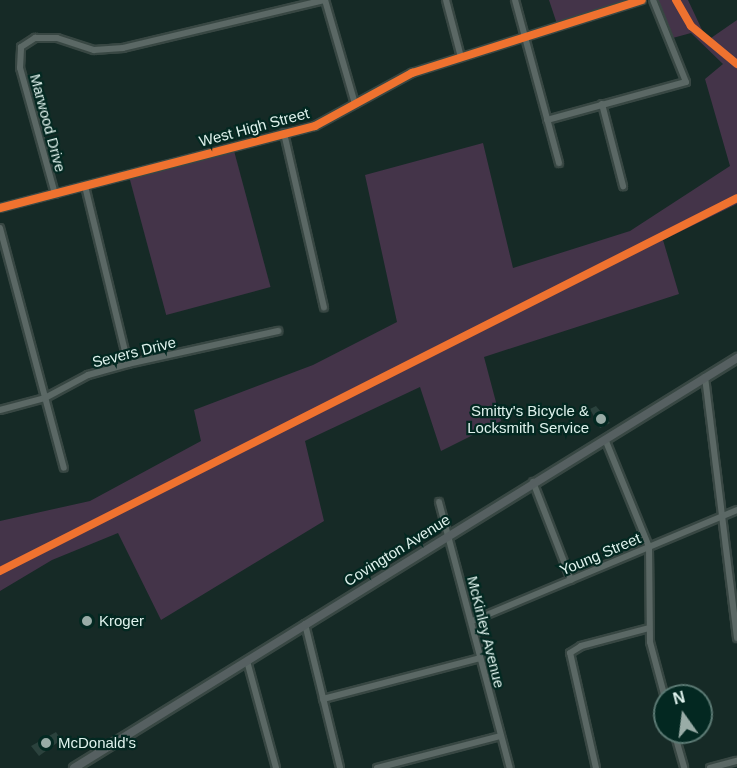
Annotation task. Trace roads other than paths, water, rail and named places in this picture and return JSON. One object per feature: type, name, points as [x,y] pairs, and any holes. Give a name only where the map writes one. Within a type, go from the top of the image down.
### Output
[{"type":"main road","name":"Covington Avenue","points":[[74,768],[448,534],[737,358]]},
{"type":"street","points":[[325,0],[355,104]]},
{"type":"street","name":"Marwood Drive","points":[[55,194],[20,68],[21,47],[35,38],[57,38],[94,50],[123,48],[325,0]]},
{"type":"street","points":[[446,0],[461,57]]},
{"type":"street","points":[[515,0],[559,163]]},
{"type":"street","name":"West High Street","points":[[0,208],[315,126],[388,83],[461,57],[642,0]]},
{"type":"street","points":[[547,120],[686,82],[653,0]]},
{"type":"street","points":[[602,104],[623,186]]},
{"type":"street","points":[[284,133],[324,307]]},
{"type":"street","points":[[85,186],[128,364]]},
{"type":"street","points":[[0,228],[64,468]]},
{"type":"street","name":"Severs Drive","points":[[0,410],[45,398],[88,375],[278,331]]},
{"type":"street","points":[[705,377],[719,517],[737,638]]},
{"type":"street","points":[[605,439],[649,547],[649,628],[662,684]]},
{"type":"street","points":[[533,482],[571,580]]},
{"type":"street","name":"McKinley Avenue","points":[[439,502],[510,768]]},
{"type":"street","name":"Young Street","points":[[471,621],[737,510]]},
{"type":"street","points":[[304,624],[340,768]]},
{"type":"street","points":[[596,768],[570,653],[581,646],[649,628]]},
{"type":"street","points":[[323,699],[480,658]]},
{"type":"street","points":[[247,661],[276,768]]},
{"type":"street","points":[[377,768],[501,736]]},
{"type":"street","points":[[677,744],[684,768]]},
{"type":"street","points":[[711,768],[737,761]]},
{"type":"place","name":"Smitty's Bicycle & Locksmith Service","points":[[601,419]]},
{"type":"place","name":"Kroger","points":[[87,621]]},
{"type":"place","name":"McDonald's","points":[[46,743]]}]
